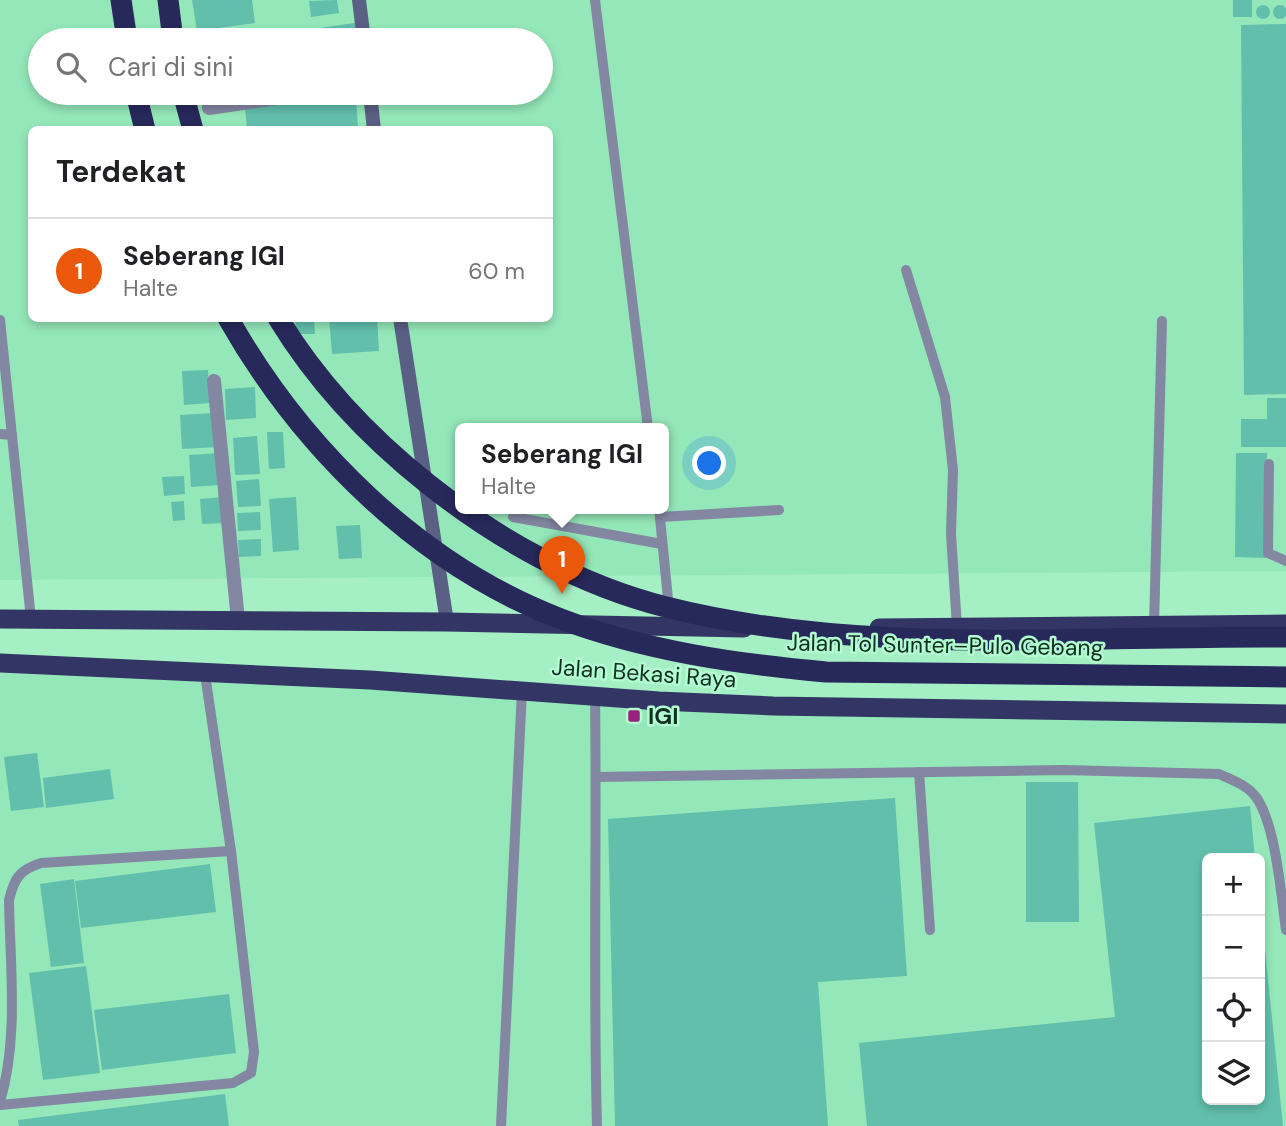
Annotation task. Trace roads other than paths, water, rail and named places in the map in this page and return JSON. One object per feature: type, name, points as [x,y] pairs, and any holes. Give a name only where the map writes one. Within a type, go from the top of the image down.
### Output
[{"type":"highway","points":[[121,0],[125,28]]},
{"type":"highway","points":[[168,0],[172,28]]},
{"type":"highway","points":[[139,105],[144,126]]},
{"type":"highway","points":[[186,105],[192,126]]},
{"type":"highway","name":"Jalan Tol Sunter–Pulo Gebang","points":[[230,322],[265,380],[294,417],[375,501],[455,566],[561,619],[660,648],[765,666],[827,672],[972,676],[1286,677]]},
{"type":"highway","name":"Jalan Tol Sunter–Pulo Gebang","points":[[281,322],[313,370],[352,415],[400,462],[455,505]]},
{"type":"highway","name":"Jalan Tol Sunter–Pulo Gebang","points":[[468,514],[495,533],[614,590],[664,606],[761,625],[868,636],[1286,637]]},
{"type":"highway","name":"Jalan Bekasi Raya","points":[[0,619],[447,622],[671,629],[1286,624]]},
{"type":"highway","name":"Jalan Bekasi Raya","points":[[0,663],[522,689],[595,696],[905,709],[1286,714]]},
{"type":"main road","points":[[359,0],[362,28]]},
{"type":"main road","points":[[371,105],[374,126]]},
{"type":"main road","points":[[401,322],[447,622]]},
{"type":"street","points":[[209,108],[229,105]]},
{"type":"street","points":[[214,381],[238,620]]},
{"type":"lane","points":[[595,0],[647,423]]},
{"type":"lane","points":[[906,270],[945,397],[953,470],[951,534],[957,627]]},
{"type":"lane","points":[[0,320],[30,619]]},
{"type":"lane","points":[[1154,626],[1162,321]]},
{"type":"lane","points":[[0,434],[12,435]]},
{"type":"lane","points":[[1269,464],[1268,553],[1286,561]]},
{"type":"lane","points":[[669,512],[779,510]]},
{"type":"lane","points":[[659,514],[671,629]]},
{"type":"lane","points":[[513,517],[662,544]]},
{"type":"lane","points":[[205,674],[231,851],[254,1052],[251,1073],[233,1083],[0,1103],[8,1075],[11,1043],[9,900],[14,879],[26,868],[41,863],[231,851]]},
{"type":"lane","points":[[502,1126],[522,689]]},
{"type":"lane","points":[[595,696],[597,778],[593,957],[597,1126]]},
{"type":"lane","points":[[597,778],[1064,770],[1219,774],[1241,784],[1256,797],[1273,845],[1286,930]]},
{"type":"lane","points":[[919,772],[930,930]]},
{"type":"place","name":"Seberang IGI","points":[[562,594]]},
{"type":"place","name":"IGI","points":[[634,716]]}]
